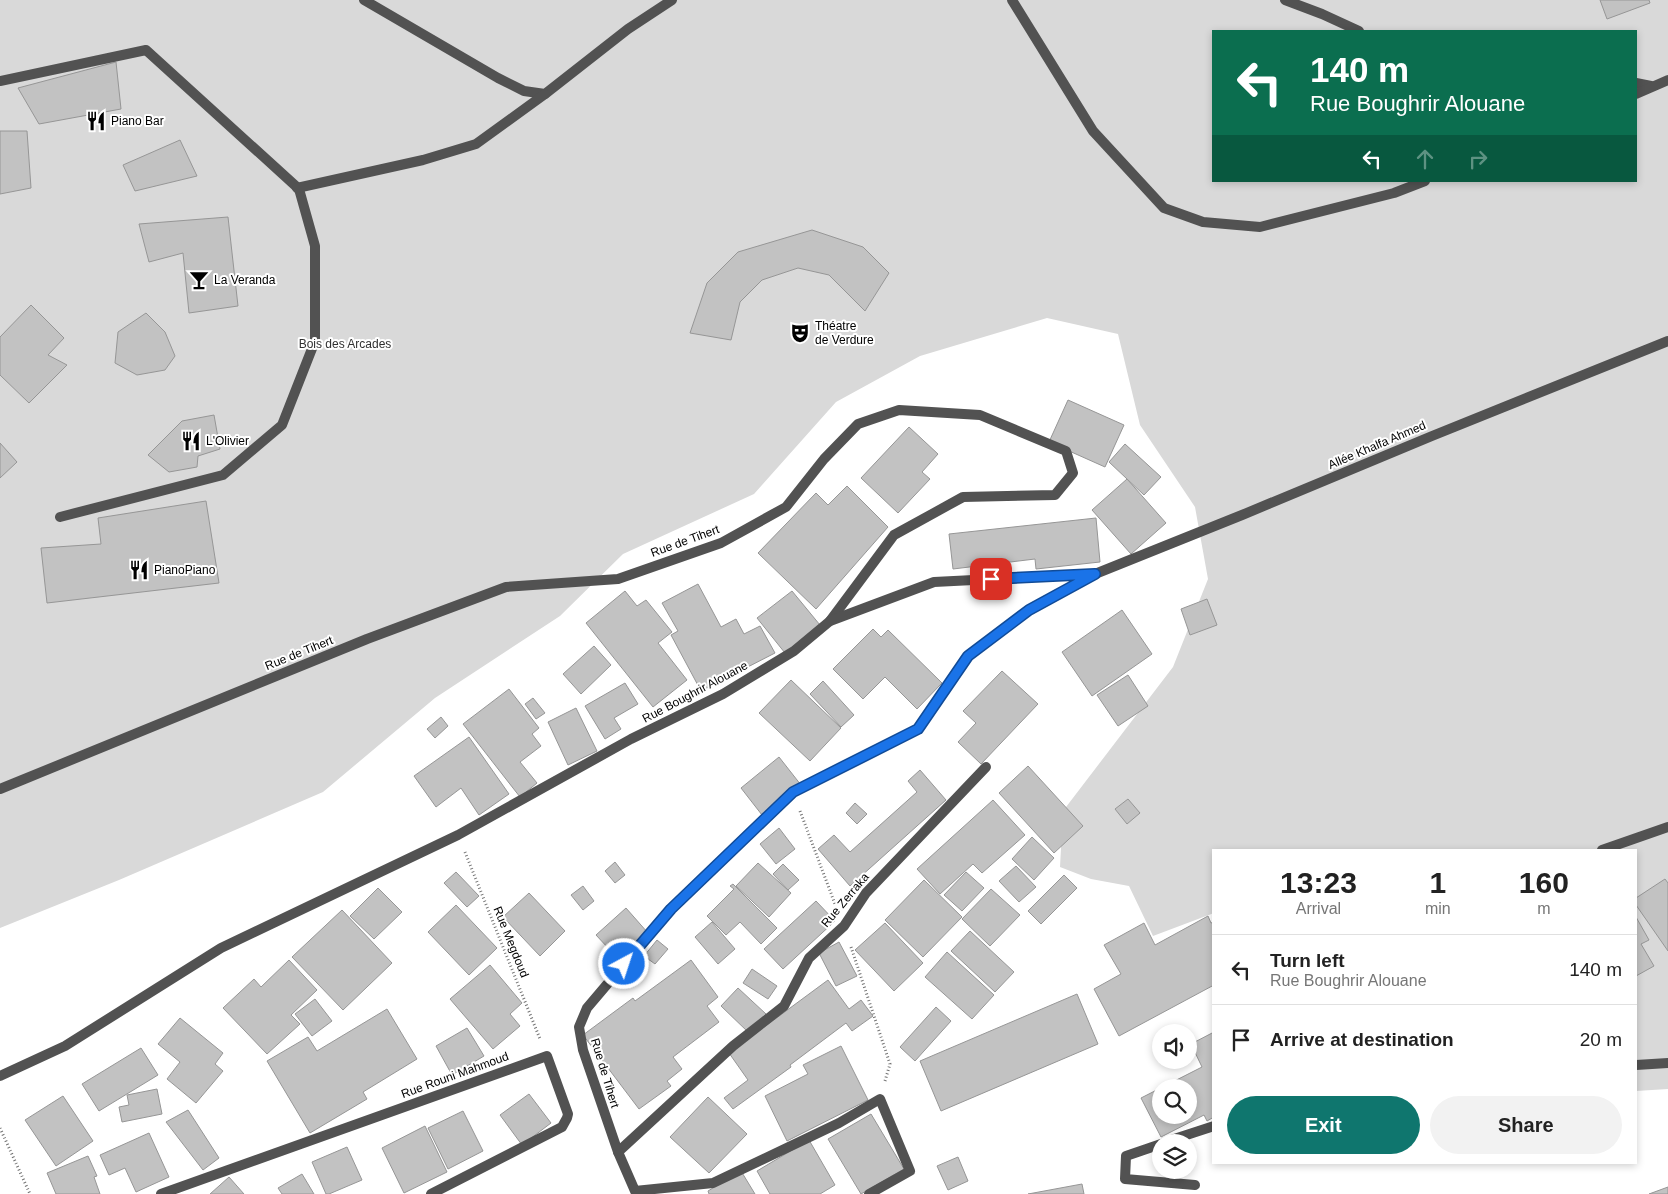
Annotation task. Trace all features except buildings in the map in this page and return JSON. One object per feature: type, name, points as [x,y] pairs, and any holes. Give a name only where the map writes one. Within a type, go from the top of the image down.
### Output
[{"type":"street","points":[[364,0],[498,78],[524,91],[545,94]]},
{"type":"street","points":[[297,188],[423,160],[476,144],[545,94],[628,29],[672,0]]},
{"type":"street","points":[[1012,0],[1093,131],[1164,208],[1203,222],[1260,226],[1394,193],[1422,182]]},
{"type":"street","points":[[1285,0],[1357,30]]},
{"type":"street","points":[[0,81],[146,50],[299,189],[315,246],[315,341],[282,425],[223,475],[60,517]]},
{"type":"street","points":[[1637,94],[1668,80]]},
{"type":"street","points":[[1637,83],[1652,86]]},
{"type":"street","name":"Allée Khalfa Ahmed","points":[[1095,574],[1668,341]]},
{"type":"street","name":"Rue de Tihert","points":[[0,789],[367,639],[506,586],[618,579],[721,543],[786,506],[824,459],[858,424],[899,410],[980,415],[1066,451],[1073,473],[1055,495],[963,497],[894,535],[830,621]]},
{"type":"street","name":"Rue Boughrir Alouane","points":[[458,835],[631,739],[723,694],[794,652],[830,621],[934,582],[1095,574]]},
{"type":"street","name":"Rue de Tihert","points":[[869,1194],[910,1171],[880,1099],[839,1123],[713,1183],[635,1191],[618,1152],[583,1050],[579,1027],[587,1008],[671,909],[793,792],[918,729],[968,656],[1029,610],[1095,574]]},
{"type":"street","name":"Rue Zerraka","points":[[618,1152],[733,1046],[784,1006],[809,958],[844,926],[866,893],[986,767]]},
{"type":"street","points":[[1605,849],[1668,827]]},
{"type":"street","points":[[0,1076],[65,1046],[221,948],[458,835]]},
{"type":"street","points":[[431,1194],[562,1127],[568,1114],[547,1056]]},
{"type":"street","name":"Rue Rouni Mahmoud","points":[[161,1194],[547,1056]]},
{"type":"street","points":[[1637,1065],[1668,1063]]},
{"type":"street","points":[[1190,1134],[1212,1127]]},
{"type":"street","points":[[1152,1147],[1126,1156],[1125,1179],[1195,1186]]},
{"type":"path","name":"Rue Megdoud","points":[[458,835],[547,1056]]},
{"type":"path","points":[[0,1128],[30,1194]]},
{"type":"green space","name":"Bois des Arcades","points":[[0,0],[1668,0],[1668,1089],[1637,1091],[1637,849],[1212,849],[1212,914],[1153,936],[1129,886],[1091,879],[1060,867],[1063,811],[1173,667],[1208,579],[1195,507],[1140,425],[1118,334],[1047,318],[920,356],[836,402],[754,494],[623,554],[560,616],[435,698],[323,792],[119,880],[0,928]]},
{"type":"place","name":"Piano Bar","points":[[96,121]]},
{"type":"place","name":"La Veranda","points":[[199,280]]},
{"type":"place","name":"Théatre de Verdure","points":[[800,333]]},
{"type":"place","name":"L'Olivier","points":[[191,441]]},
{"type":"place","name":"PianoPiano","points":[[139,570]]},
{"type":"route","points":[[624,964],[671,909],[793,792],[918,729],[968,656],[1029,610],[1095,574],[991,579]]}]
